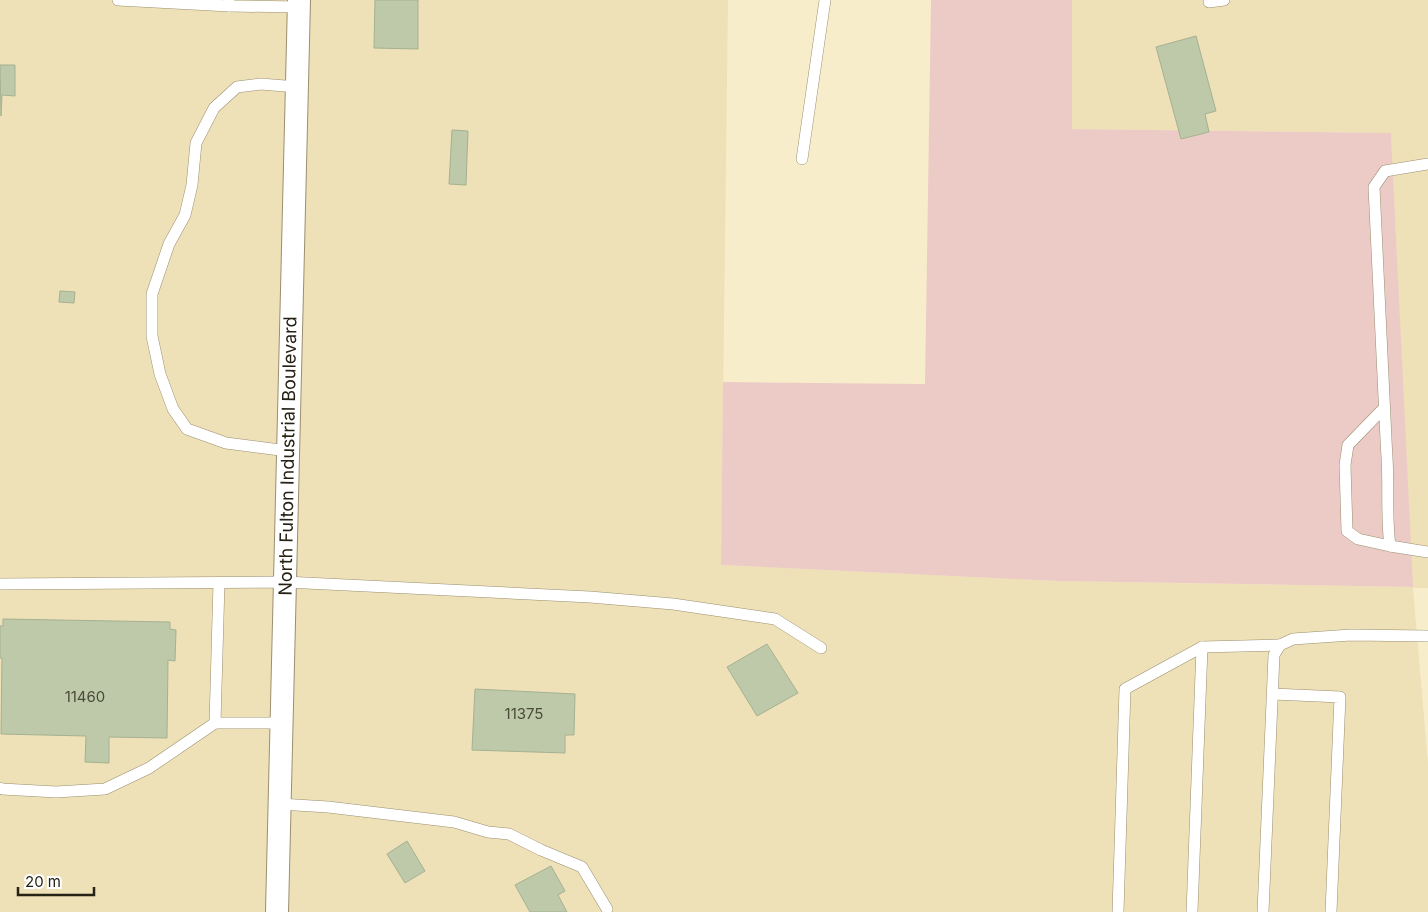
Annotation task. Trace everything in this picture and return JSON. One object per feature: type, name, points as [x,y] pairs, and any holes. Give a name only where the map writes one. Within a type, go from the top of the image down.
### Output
[{"type":"street","name":"North Fulton Industrial Boulevard","points":[[277,912],[299,3]]},
{"type":"lane","points":[[118,0],[299,3]]},
{"type":"lane","points":[[802,159],[825,0]]},
{"type":"lane","points":[[1209,2],[1224,0]]},
{"type":"lane","points":[[288,451],[226,443],[188,429],[174,409],[160,374],[152,336],[152,294],[169,244],[185,215],[192,185],[196,143],[214,108],[237,86],[261,84],[297,87]]},
{"type":"lane","points":[[1390,546],[1374,187],[1385,171],[1428,164]]},
{"type":"lane","points":[[1384,408],[1348,445],[1345,464],[1347,531],[1358,539],[1428,552]]},
{"type":"lane","points":[[0,584],[285,582],[590,597],[673,604],[774,619],[821,648]]},
{"type":"lane","points":[[215,723],[219,583]]},
{"type":"lane","points":[[1118,912],[1125,689],[1202,647],[1280,646],[1293,639],[1341,636],[1428,636]]},
{"type":"lane","points":[[1263,912],[1274,656],[1280,646]]},
{"type":"lane","points":[[1192,912],[1202,647]]},
{"type":"lane","points":[[1272,694],[1340,697],[1331,912]]},
{"type":"lane","points":[[0,788],[56,792],[105,789],[149,768],[215,723],[282,723]]},
{"type":"lane","points":[[280,804],[328,807],[454,822],[488,832],[509,834],[582,867],[608,909]]},
{"type":"shaded area","points":[[0,0],[728,0],[721,565],[1057,581],[1412,587],[1391,133],[1072,129],[1072,0],[1428,0],[1428,588],[1413,588],[1428,764],[1428,912],[0,912]]},
{"type":"shaded area","points":[[931,0],[1072,0],[1072,129],[1391,133],[1413,587],[1057,581],[721,565],[723,382],[925,384]]},
{"type":"building","points":[[375,0],[418,0],[418,49],[374,48]]},
{"type":"building","points":[[1196,36],[1216,111],[1205,114],[1209,132],[1181,139],[1156,47]]},
{"type":"building","points":[[0,65],[15,65],[15,96],[2,95],[1,116]]},
{"type":"building","points":[[452,130],[468,131],[466,185],[449,184]]},
{"type":"building","points":[[60,291],[75,292],[74,303],[59,302]]},
{"type":"building","points":[[3,619],[170,622],[170,629],[176,630],[175,661],[168,660],[167,738],[109,737],[109,763],[85,762],[86,736],[1,734],[2,658],[0,658],[0,626],[3,626]]},
{"type":"building","points":[[767,644],[798,693],[757,716],[727,667]]},
{"type":"building","points":[[475,689],[575,694],[574,735],[565,735],[565,753],[472,750]]},
{"type":"building","points":[[407,841],[425,871],[405,883],[387,854]]},
{"type":"building","points":[[551,866],[565,891],[558,895],[567,912],[530,912],[515,885]]}]
